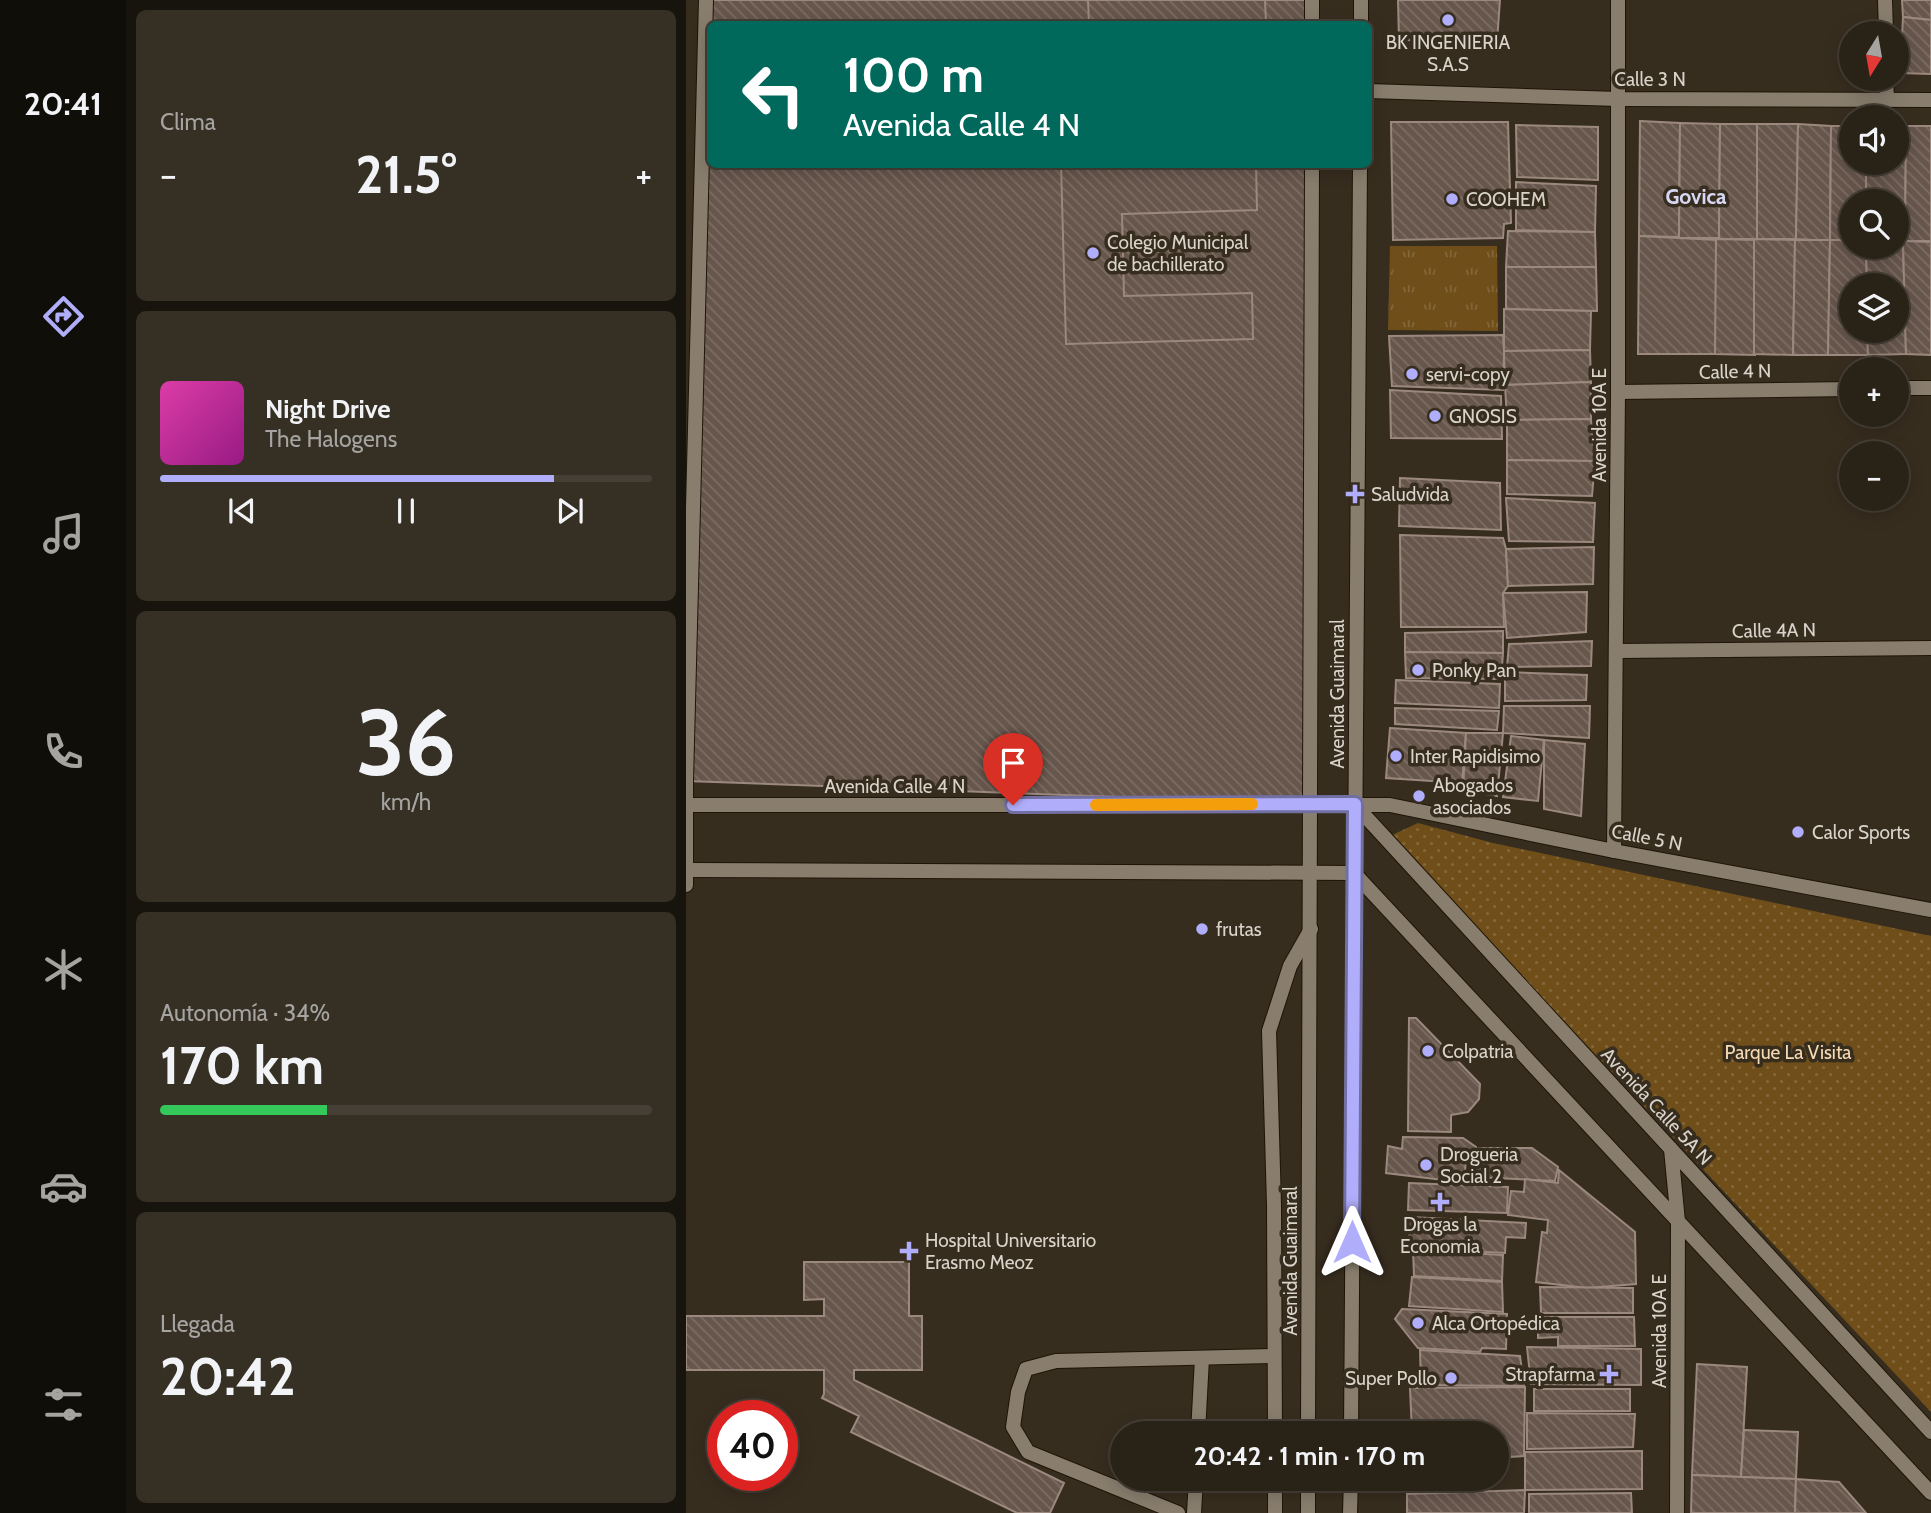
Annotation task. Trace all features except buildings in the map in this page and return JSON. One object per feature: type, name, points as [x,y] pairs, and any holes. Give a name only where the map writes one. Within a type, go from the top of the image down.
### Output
[{"type":"street","points":[[686,885],[706,0]]},
{"type":"street","points":[[1312,0],[1312,21]]},
{"type":"street","points":[[1361,0],[1361,21]]},
{"type":"street","name":"Avenida 10A E","points":[[1614,851],[1618,0]]},
{"type":"street","points":[[1885,0],[1886,21]]},
{"type":"street","name":"Calle 3 N","points":[[1372,91],[1618,99],[1931,100]]},
{"type":"street","points":[[1887,91],[1887,99]]},
{"type":"street","name":"Avenida Guaimaral","points":[[1308,1421],[1312,168]]},
{"type":"street","name":"Avenida Guaimaral","points":[[1351,1421],[1360,168]]},
{"type":"street","points":[[1909,388],[1931,388]]},
{"type":"street","name":"Calle 4 N","points":[[1618,392],[1839,389]]},
{"type":"street","name":"Calle 4A N","points":[[1617,651],[1931,648]]},
{"type":"street","name":"Avenida Calle 4 N","points":[[686,805],[1355,804]]},
{"type":"street","name":"Calle 5 N","points":[[1355,804],[1390,804],[1614,851],[1931,910]]},
{"type":"street","name":"Avenida Calle 5A N","points":[[1355,804],[1931,1432]]},
{"type":"street","points":[[687,870],[1354,873],[1931,1493]]},
{"type":"street","points":[[1275,1421],[1274,1206],[1269,1031],[1290,967],[1311,929]]},
{"type":"street","name":"Avenida 10A E","points":[[1671,1149],[1678,1222],[1677,1513]]},
{"type":"street","points":[[1178,1513],[1028,1451],[1013,1427],[1018,1392],[1026,1369],[1056,1361],[1274,1356]]},
{"type":"street","points":[[1199,1421],[1202,1358]]},
{"type":"street","points":[[1194,1513],[1195,1491]]},
{"type":"street","points":[[1275,1491],[1275,1513]]},
{"type":"street","points":[[1308,1491],[1308,1513]]},
{"type":"street","points":[[1350,1491],[1350,1513]]},
{"type":"green space","points":[[1390,246],[1497,246],[1498,331],[1388,330]]},
{"type":"green space","name":"Parque La Visita","points":[[1418,823],[1493,843],[1931,936],[1931,1412],[1390,836]]},
{"type":"slow traffic","points":[[1096,805],[1252,804]]},
{"type":"place","name":"BK INGENIERIA S.A.S","points":[[1448,20]]},
{"type":"place","name":"COOHEM","points":[[1452,199]]},
{"type":"place","name":"Colegio Municipal de bachillerato","points":[[1093,253]]},
{"type":"place","name":"servi-copy","points":[[1412,374]]},
{"type":"place","name":"GNOSIS","points":[[1435,416]]},
{"type":"place","name":"Saludvida","points":[[1355,494]]},
{"type":"place","name":"Ponky Pan","points":[[1418,670]]},
{"type":"place","name":"Inter Rapidisimo","points":[[1396,756]]},
{"type":"place","name":"Abogados asociados","points":[[1419,796]]},
{"type":"place","name":"Calor Sports","points":[[1798,832]]},
{"type":"place","name":"frutas","points":[[1202,929]]},
{"type":"place","name":"Colpatria","points":[[1428,1051]]},
{"type":"place","name":"Drogueria Social 2","points":[[1426,1165]]},
{"type":"place","name":"Drogas la Economia","points":[[1440,1202]]},
{"type":"place","name":"Hospital Universitario Erasmo Meoz","points":[[909,1251]]},
{"type":"place","name":"Alca Ortopédica","points":[[1418,1323]]},
{"type":"place","name":"Strapfarma","points":[[1609,1374]]},
{"type":"place","name":"Super Pollo","points":[[1451,1378]]},
{"type":"district","name":"Govica","points":[[1696,197]]},
{"type":"route","points":[[1013,805],[1355,804],[1352,1242]]}]
